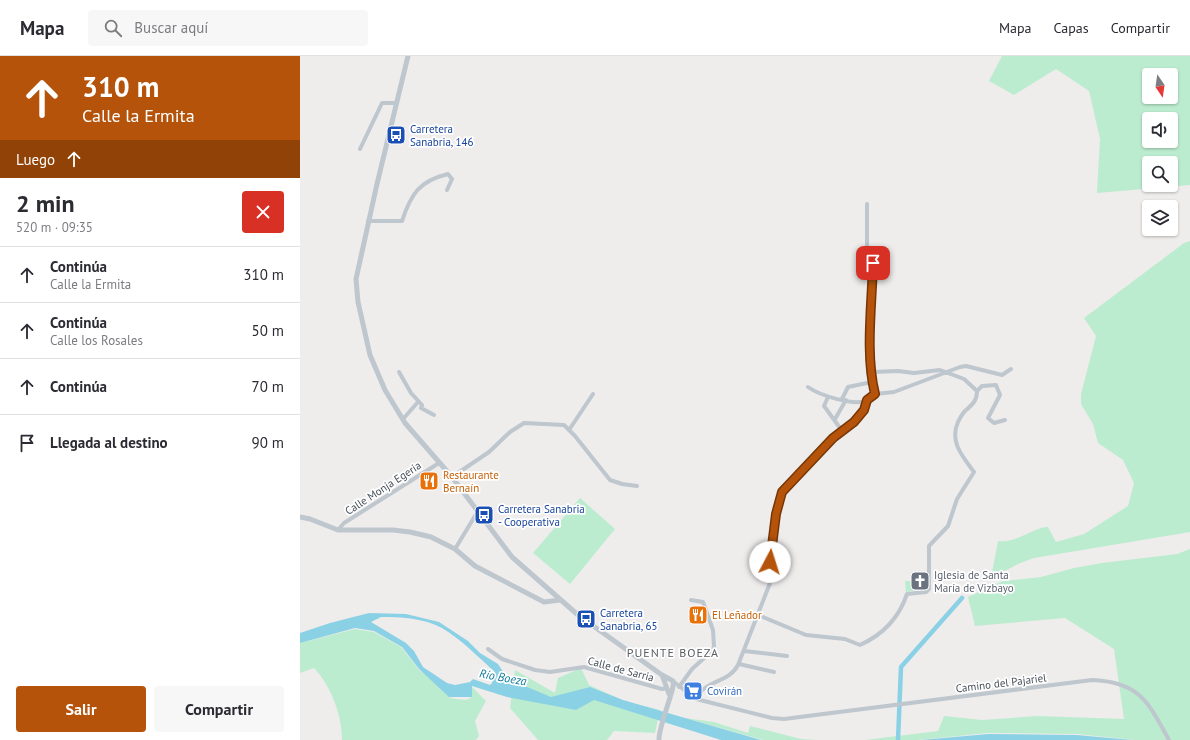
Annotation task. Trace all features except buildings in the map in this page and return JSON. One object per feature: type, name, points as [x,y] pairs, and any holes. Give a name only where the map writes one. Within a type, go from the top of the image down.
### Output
[{"type":"street","points":[[408,56],[368,221],[356,279],[358,302],[370,355],[378,375],[403,419],[452,477],[512,557],[578,615],[662,675],[670,685],[696,699],[701,689],[729,676],[736,670],[772,578],[770,558],[779,498],[786,485],[797,477],[833,438],[843,432],[860,416],[866,408],[867,400]]},
{"type":"street","points":[[360,149],[382,103],[396,103]]},
{"type":"street","points":[[368,221],[402,221],[410,200],[424,183],[435,177],[448,174],[452,179],[447,190]]},
{"type":"street","points":[[867,204],[867,245],[873,263],[871,324],[872,382],[875,394]]},
{"type":"street","points":[[808,387],[815,392],[828,397],[843,400],[867,400],[875,394],[894,392],[947,371],[966,366],[1002,375],[1012,369]]},
{"type":"street","points":[[872,372],[898,371],[914,373],[933,370],[947,371],[964,379],[977,391]]},
{"type":"street","points":[[399,372],[418,402],[422,405],[421,408],[434,415]]},
{"type":"street","points":[[835,419],[848,388],[872,382]]},
{"type":"street","points":[[758,615],[806,635],[845,639],[860,645],[873,639],[893,622],[908,594],[926,592],[929,589],[930,546],[948,526],[956,499],[974,472],[956,446],[954,436],[956,426],[963,412],[976,400],[977,391],[982,386],[996,384],[1000,395],[988,418],[994,423],[1005,420]]},
{"type":"street","points":[[569,430],[593,394]]},
{"type":"street","points":[[828,397],[824,406],[835,419],[843,432]]},
{"type":"street","points":[[403,419],[418,402]]},
{"type":"street","points":[[452,477],[489,452],[510,432],[524,424],[564,425],[610,480],[622,484],[638,486]]},
{"type":"street","name":"Calle Monja Egeria","points":[[338,530],[344,523],[439,463]]},
{"type":"street","points":[[455,549],[478,511]]},
{"type":"street","points":[[302,518],[338,530],[410,532],[438,540],[455,549],[476,566],[544,602],[554,602],[560,600]]},
{"type":"street","name":"Calle de Sarria","points":[[488,649],[502,659],[534,670],[550,672],[584,667],[660,689],[670,685],[692,669],[712,651],[714,647],[712,630],[703,602],[691,600]]},
{"type":"street","points":[[744,651],[787,656]]},
{"type":"street","points":[[739,664],[774,672]]},
{"type":"street","name":"Camino del Pajariel","points":[[696,699],[772,718],[784,719],[1092,680],[1104,680],[1124,685],[1138,692],[1156,716],[1169,740]]},
{"type":"street","points":[[659,740],[670,685]]},
{"type":"green space","points":[[1002,56],[1190,56],[1190,185],[1178,186],[1178,156],[1142,156],[1142,189],[1097,193],[1100,139],[1089,91],[1056,69],[1014,95],[989,81]]},
{"type":"green space","points":[[1190,241],[1190,532],[1034,558],[1018,564],[997,575],[993,582],[991,578],[998,541],[1011,540],[1043,527],[1048,527],[1056,542],[1084,534],[1128,506],[1134,483],[1123,460],[1098,443],[1093,424],[1081,404],[1081,394],[1096,336],[1084,318],[1184,243]]},
{"type":"green space","points":[[580,498],[615,529],[570,584],[533,553]]},
{"type":"green space","points":[[1190,549],[1190,740],[1134,740],[1077,734],[988,733],[918,740],[865,740],[938,731],[944,716],[982,720],[1037,716],[1124,719],[1114,649],[1065,618],[975,626],[968,597],[1003,581],[1041,577],[1074,568],[1102,563],[1177,554]]},
{"type":"green space","points":[[926,573],[928,588],[906,592],[905,581],[913,581],[913,576]]},
{"type":"green space","points":[[355,629],[374,632],[401,647],[419,670],[449,692],[450,698],[466,700],[472,697],[471,686],[486,701],[475,721],[479,736],[476,740],[342,740],[338,711],[326,683],[314,668],[300,673],[300,643]]},
{"type":"green space","points":[[581,668],[589,685],[624,701],[660,710],[655,733],[614,731],[607,740],[538,740],[510,708],[515,670],[555,693],[558,678]]},
{"type":"green space","points":[[685,718],[714,722],[748,733],[750,726],[801,739],[817,740],[763,740]]},
{"type":"water","name":"Río Boeza","points":[[369,613],[406,614],[439,622],[468,641],[480,653],[498,664],[508,679],[551,697],[590,687],[623,700],[761,740],[721,740],[594,700],[576,710],[507,697],[472,686],[472,697],[449,697],[419,669],[402,647],[374,631],[355,628],[300,643],[300,633],[330,623]],"holes":[[[381,617],[404,618],[428,622],[449,632],[495,672],[492,683],[490,685],[473,679],[470,682],[455,685],[447,683],[423,667],[414,651],[406,643],[371,622]]]},
{"type":"water","points":[[988,734],[1077,735],[1132,740],[921,740]]},
{"type":"waterway","points":[[898,740],[901,667],[962,598]]},
{"type":"place","name":"Carretera Sanabria, 146","points":[[396,135]]},
{"type":"place","name":"Restaurante Bernaín","points":[[429,481]]},
{"type":"place","name":"Carretera Sanabria - Cooperativa","points":[[484,515]]},
{"type":"place","name":"Iglesia de Santa María de Vizbayo","points":[[920,581]]},
{"type":"place","name":"El Leñador","points":[[698,615]]},
{"type":"place","name":"Carretera Sanabria, 65","points":[[586,619]]},
{"type":"place","name":"Covirán","points":[[693,691]]},
{"type":"district","name":"PUENTE BOEZA","points":[[673,652]]},
{"type":"route","points":[[770,562],[779,498],[786,485],[797,477],[833,438],[860,416],[866,408],[867,400],[875,394],[872,382],[870,348],[873,263]]}]
